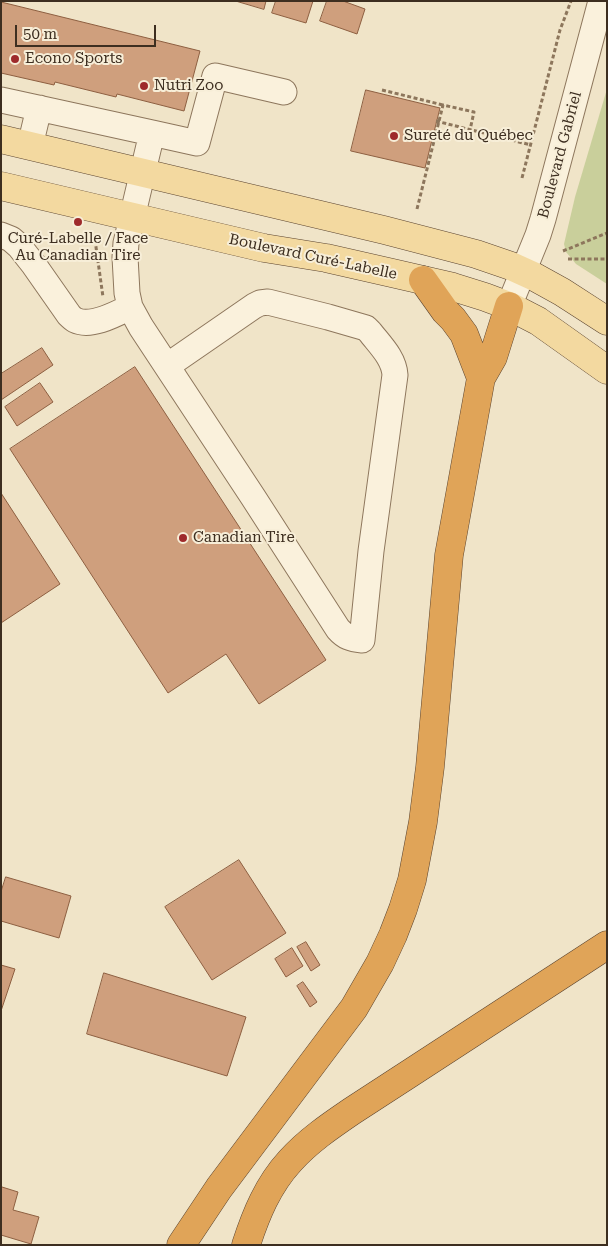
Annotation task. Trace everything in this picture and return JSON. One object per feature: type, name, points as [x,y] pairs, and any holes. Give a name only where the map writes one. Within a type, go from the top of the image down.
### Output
[{"type":"highway","points":[[423,280],[464,334],[481,378]]},
{"type":"highway","points":[[181,1245],[219,1188],[354,1008],[393,935],[412,880],[423,822],[430,767],[449,555],[481,378],[493,357],[509,306]]},
{"type":"highway","points":[[246,1245],[257,1212],[272,1184],[290,1161],[311,1141],[373,1097],[607,945]]},
{"type":"main road","points":[[1,139],[454,247],[489,258],[523,272],[562,292],[607,321]]},
{"type":"main road","name":"Boulevard Curé-Labelle","points":[[1,186],[264,248],[326,258],[423,280],[485,297],[509,306],[538,321],[607,370]]},
{"type":"street","name":"Boulevard Gabriel","points":[[509,306],[543,219],[601,1]]},
{"type":"street","points":[[1,100],[197,143],[215,76],[284,92]]},
{"type":"street","points":[[30,146],[39,108]]},
{"type":"street","points":[[152,134],[126,243],[127,293],[130,307],[141,327],[338,629],[344,636],[362,640],[371,551],[395,375],[391,361],[366,328],[268,302],[254,306],[167,366]]},
{"type":"street","points":[[1,236],[11,239],[19,246],[34,264],[68,315],[76,320],[83,323],[97,321],[130,307]]},
{"type":"path","name":"Boulevard Gabriel","points":[[522,178],[560,30],[571,1]]},
{"type":"path","points":[[385,90],[474,112],[470,130]]},
{"type":"path","points":[[417,209],[443,105]]},
{"type":"path","points":[[438,121],[530,145]]},
{"type":"path","points":[[563,251],[607,233]]},
{"type":"path","points":[[92,234],[95,240],[104,303]]},
{"type":"path","points":[[568,259],[607,259]]},
{"type":"green space","points":[[607,89],[607,284],[576,264],[566,252],[564,244],[575,197]]},
{"type":"building","points":[[236,1],[266,1],[264,9]]},
{"type":"building","points":[[276,1],[313,1],[306,23],[272,13]]},
{"type":"building","points":[[327,1],[343,1],[365,9],[357,34],[320,21]]},
{"type":"building","points":[[1,2],[200,51],[184,111],[117,94],[116,97],[55,82],[54,85],[1,73]]},
{"type":"building","name":"Sureté du Québec","points":[[366,90],[440,108],[425,168],[351,151]]},
{"type":"building","points":[[42,348],[53,365],[1,400],[1,374]]},
{"type":"building","points":[[135,367],[326,660],[259,704],[226,654],[168,693],[10,449]]},
{"type":"building","points":[[40,383],[53,402],[17,426],[5,407]]},
{"type":"building","points":[[1,493],[60,584],[1,623]]},
{"type":"building","points":[[239,860],[286,933],[212,980],[165,907]]},
{"type":"building","points":[[6,877],[71,896],[59,938],[1,921],[1,892]]},
{"type":"building","points":[[306,942],[320,965],[311,971],[297,947]]},
{"type":"building","points":[[292,948],[303,966],[286,977],[275,959]]},
{"type":"building","points":[[1,965],[15,969],[1,1011]]},
{"type":"building","points":[[104,973],[246,1017],[227,1076],[87,1034]]},
{"type":"building","points":[[303,982],[317,1002],[310,1007],[297,986]]},
{"type":"building","points":[[2,1187],[18,1192],[13,1210],[39,1217],[31,1244],[1,1235]]},
{"type":"place","name":"Econo Sports","points":[[15,59]]},
{"type":"place","name":"Nutri Zoo","points":[[144,86]]},
{"type":"place","name":"Sureté du Québec","points":[[394,136]]},
{"type":"place","name":"Curé-Labelle / Face Au Canadian Tire","points":[[78,222]]},
{"type":"place","name":"Canadian Tire","points":[[183,538]]}]
